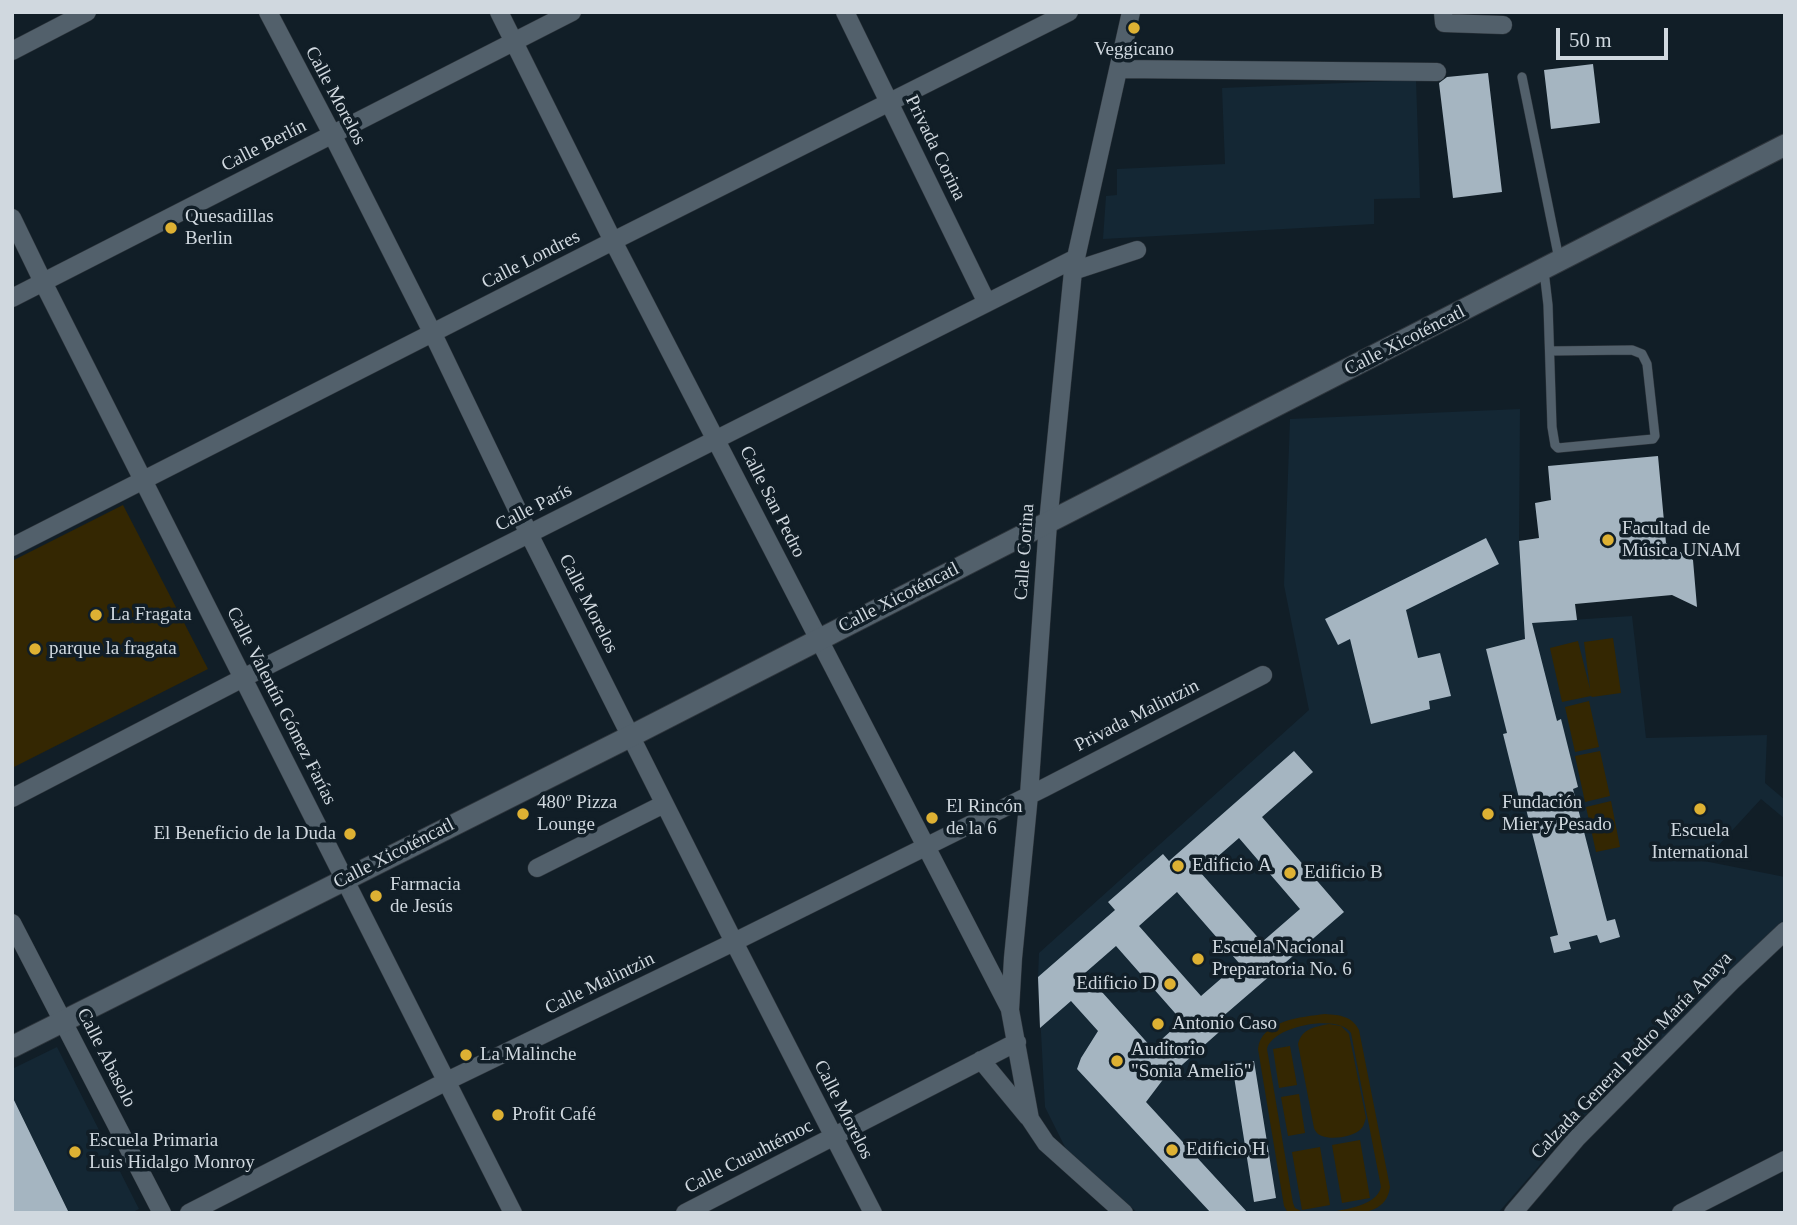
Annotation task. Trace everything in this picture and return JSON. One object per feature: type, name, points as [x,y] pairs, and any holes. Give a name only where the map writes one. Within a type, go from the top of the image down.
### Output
[{"type":"street","points":[[12,51],[87,12]]},
{"type":"street","name":"Calle Morelos","points":[[268,12],[433,334],[664,804],[873,1213]]},
{"type":"street","name":"Calle San Pedro","points":[[499,12],[613,241],[1010,1010]]},
{"type":"street","name":"Calle Berlín","points":[[12,298],[572,12]]},
{"type":"street","name":"Privada Corina","points":[[845,12],[987,303]]},
{"type":"street","name":"Calle Londres","points":[[12,547],[1069,12]]},
{"type":"street","name":"Calle Corina","points":[[1017,1042],[1010,1010],[1013,958],[1029,795],[1048,523],[1074,264],[1127,70],[1131,12]]},
{"type":"street","points":[[1443,12],[1444,23],[1503,25]]},
{"type":"street","points":[[1127,70],[1437,72]]},
{"type":"street","name":"Calle Xicoténcatl","points":[[12,1047],[631,736],[1785,145]]},
{"type":"street","name":"Calle Valentín Gómez Farías","points":[[12,218],[513,1213]]},
{"type":"street","name":"Calle París","points":[[12,798],[243,678],[987,303],[1074,264],[1136,250]]},
{"type":"street","name":"Privada Malintzin","points":[[1029,795],[1263,675]]},
{"type":"street","name":"Calle Malintzin","points":[[189,1213],[447,1081],[1029,795]]},
{"type":"street","points":[[537,868],[664,804]]},
{"type":"street","name":"Calle Abasolo","points":[[12,923],[162,1213]]},
{"type":"street","name":"Calzada General Pedro María Anaya","points":[[1513,1213],[1577,1138],[1785,931]]},
{"type":"street","points":[[1017,1042],[1030,1119]]},
{"type":"street","name":"Calle Cuauhtémoc","points":[[685,1213],[1017,1042]]},
{"type":"street","points":[[981,1060],[1030,1119],[1046,1143],[1124,1213]]},
{"type":"street","points":[[1681,1213],[1785,1160]]},
{"type":"lane","points":[[1522,77],[1551,265],[1548,297],[1552,426],[1555,445],[1558,448],[1653,439],[1655,436],[1647,364],[1642,354],[1632,350],[1550,351]]},
{"type":"shaded area","points":[[1416,80],[1420,198],[1374,199],[1374,224],[1103,239],[1106,196],[1117,195],[1117,169],[1225,164],[1222,88]]},
{"type":"shaded area","name":"Fundación Mier y Pesado","points":[[1520,409],[1519,541],[1524,623],[1632,616],[1646,738],[1767,735],[1765,783],[1785,800],[1785,819],[1761,799],[1704,861],[1785,877],[1785,921],[1572,1128],[1498,1213],[1138,1213],[1068,1153],[1045,1107],[1039,953],[1309,710],[1284,585],[1290,419]]},
{"type":"shaded area","name":"La Fragata","points":[[123,505],[208,669],[12,768],[12,561]]},
{"type":"shaded area","points":[[1613,638],[1621,693],[1562,702],[1550,648],[1578,641],[1590,689],[1584,642]]},
{"type":"shaded area","points":[[1589,701],[1599,747],[1575,752],[1565,707]]},
{"type":"shaded area","points":[[1600,751],[1610,796],[1585,802],[1575,756]]},
{"type":"shaded area","points":[[1611,801],[1620,847],[1596,852],[1586,807]]},
{"type":"shaded area","points":[[1325,1014],[1349,1019],[1359,1030],[1390,1187],[1387,1198],[1373,1210],[1321,1213],[1365,1203],[1378,1194],[1381,1187],[1351,1033],[1344,1027],[1333,1024],[1306,1025],[1280,1034],[1271,1041],[1267,1049],[1293,1203],[1295,1208],[1305,1213],[1288,1213],[1284,1206],[1258,1049],[1261,1039],[1274,1026],[1294,1019]]},
{"type":"shaded area","points":[[1329,1024],[1341,1026],[1349,1034],[1366,1118],[1363,1127],[1357,1132],[1337,1138],[1322,1136],[1314,1128],[1298,1044],[1306,1031]]},
{"type":"shaded area","points":[[1290,1046],[1297,1085],[1279,1088],[1273,1049]]},
{"type":"shaded area","name":"Escuela Primaria Luis Hidalgo Monroy","points":[[57,1047],[139,1209],[131,1213],[69,1213],[12,1096],[12,1069]]},
{"type":"shaded area","points":[[1299,1094],[1305,1133],[1288,1136],[1281,1097]]},
{"type":"shaded area","points":[[1360,1140],[1370,1198],[1342,1203],[1332,1145]]},
{"type":"shaded area","points":[[1320,1147],[1330,1205],[1302,1210],[1292,1152]]},
{"type":"building","points":[[1593,64],[1600,123],[1551,129],[1544,70]]},
{"type":"building","points":[[1488,73],[1502,192],[1453,198],[1439,83],[1447,77]]},
{"type":"building","points":[[1658,456],[1666,543],[1693,560],[1697,607],[1672,595],[1575,604],[1577,620],[1532,623],[1557,721],[1561,719],[1578,787],[1573,789],[1607,921],[1615,919],[1620,937],[1600,943],[1597,935],[1569,942],[1571,949],[1554,953],[1550,937],[1558,935],[1524,801],[1520,802],[1503,734],[1507,733],[1486,649],[1525,639],[1519,541],[1539,538],[1535,503],[1551,500],[1548,466]]},
{"type":"building","points":[[1486,538],[1499,564],[1406,610],[1418,658],[1440,653],[1451,696],[1429,701],[1430,709],[1371,724],[1350,639],[1338,645],[1325,619]]},
{"type":"building","points":[[1294,751],[1313,772],[1262,817],[1344,912],[1221,1018],[1227,1025],[1174,1072],[1171,1069],[1146,1102],[1248,1213],[1211,1213],[1077,1069],[1098,1031],[1071,1001],[1040,1028],[1038,977],[1115,910],[1108,902],[1163,854],[1169,861]],"holes":[[[1239,838],[1300,909],[1262,942],[1200,872]],[[1177,892],[1239,963],[1201,996],[1139,926]],[[1116,946],[1182,1021],[1152,1048],[1085,973]]]},
{"type":"building","points":[[1254,1061],[1276,1198],[1254,1202],[1232,1064]]},
{"type":"building","points":[[12,1096],[69,1213],[12,1213]]},
{"type":"place","name":"Veggicano","points":[[1134,28]]},
{"type":"place","name":"Quesadillas Berlin","points":[[171,228]]},
{"type":"place","name":"Facultad de Música UNAM","points":[[1608,540]]},
{"type":"place","name":"La Fragata","points":[[96,615]]},
{"type":"place","name":"parque la fragata","points":[[35,649]]},
{"type":"place","name":"Escuela International","points":[[1700,809]]},
{"type":"place","name":"480º Pizza Lounge","points":[[523,814]]},
{"type":"place","name":"Fundación Mier y Pesado","points":[[1488,814]]},
{"type":"place","name":"El Rincón de la 6","points":[[932,818]]},
{"type":"place","name":"El Beneficio de la Duda","points":[[350,834]]},
{"type":"place","name":"Edificio A","points":[[1178,866]]},
{"type":"place","name":"Edificio B","points":[[1290,873]]},
{"type":"place","name":"Farmacia de Jesús","points":[[376,896]]},
{"type":"place","name":"Escuela Nacional Preparatoria No. 6","points":[[1198,959]]},
{"type":"place","name":"Edificio D","points":[[1170,984]]},
{"type":"place","name":"Antonio Caso","points":[[1158,1024]]},
{"type":"place","name":"La Malinche","points":[[466,1055]]},
{"type":"place","name":"Auditorio \"Sonia Amelio\"","points":[[1117,1061]]},
{"type":"place","name":"Profit Café","points":[[498,1115]]},
{"type":"place","name":"Edificio H","points":[[1172,1150]]},
{"type":"place","name":"Escuela Primaria Luis Hidalgo Monroy","points":[[75,1152]]}]
